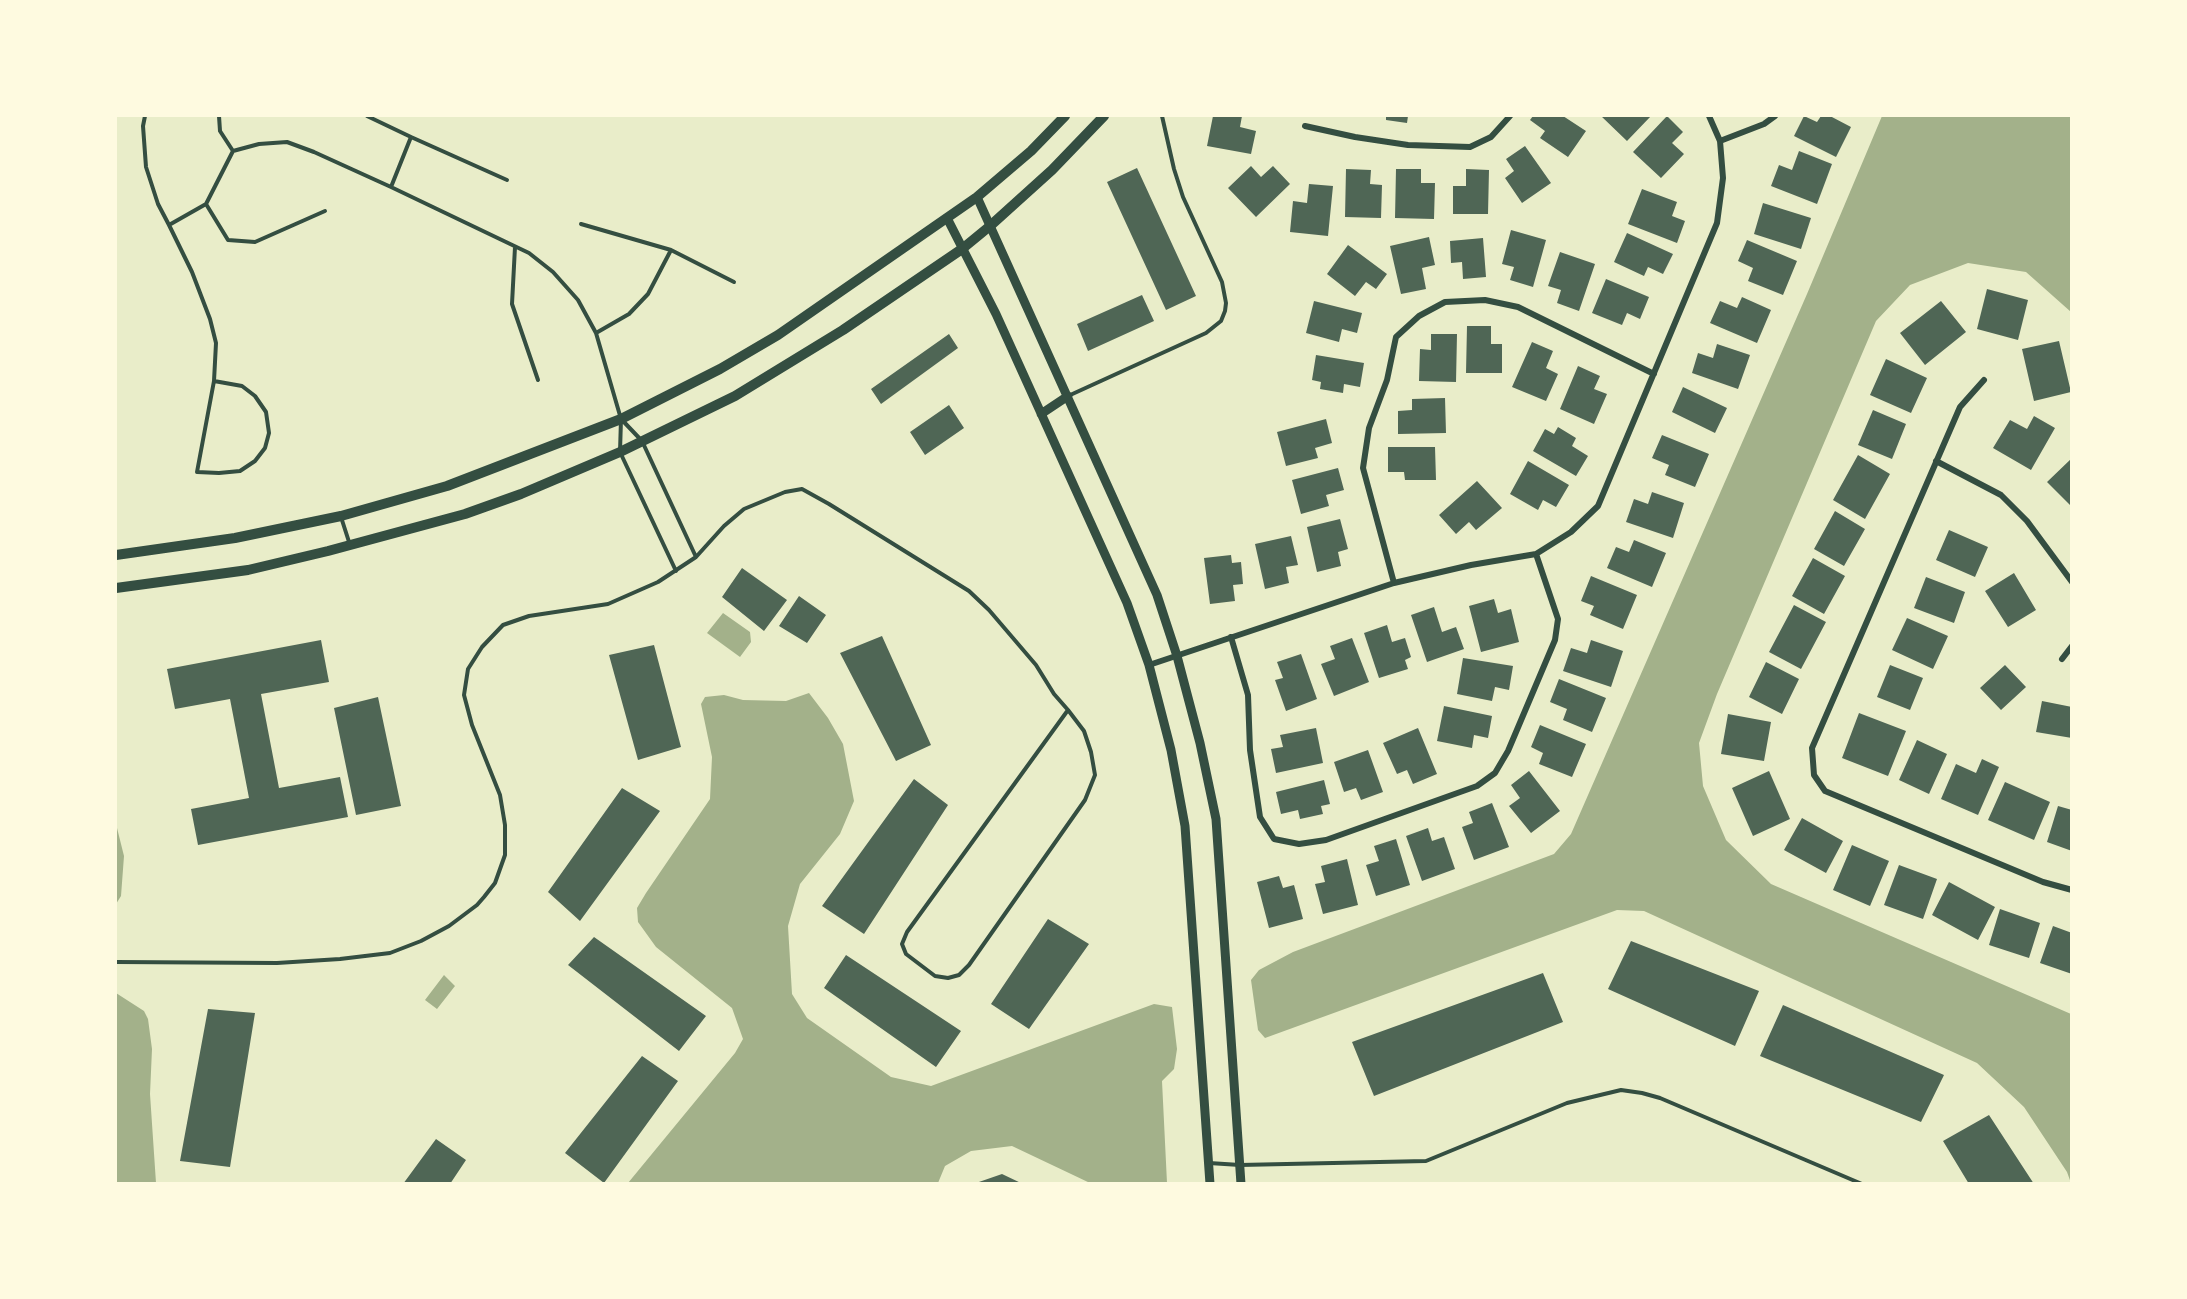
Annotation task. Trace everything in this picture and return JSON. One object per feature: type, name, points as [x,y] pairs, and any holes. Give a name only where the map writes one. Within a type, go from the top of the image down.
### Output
[{"type":"main road","points":[[116,555],[235,538],[341,516],[447,486],[621,419],[720,369],[778,335],[977,197],[1031,151],[1065,116]]},
{"type":"main road","points":[[116,588],[248,570],[465,514],[521,494],[620,452],[735,396],[843,330],[962,249],[1052,170],[1104,116]]},
{"type":"street","points":[[1305,126],[1408,145],[1470,147],[1491,137],[1510,116]]},
{"type":"street","points":[[1149,665],[1394,583],[1471,565],[1536,554],[1571,532],[1598,506],[1717,223],[1723,178],[1720,141],[1709,116]]},
{"type":"street","points":[[1720,141],[1764,124],[1775,116]]},
{"type":"street","points":[[977,197],[1157,595],[1177,656],[1200,743],[1216,819],[1241,1184]]},
{"type":"street","points":[[947,218],[996,314],[1127,603],[1149,665],[1171,750],[1185,826],[1210,1184]]},
{"type":"street","points":[[1394,583],[1363,468],[1369,428],[1387,380],[1396,337],[1419,316],[1445,302],[1485,300],[1518,307],[1654,374]]},
{"type":"street","points":[[1984,380],[1960,407],[1812,748],[1814,775],[1826,791],[2043,882],[2072,890]]},
{"type":"street","points":[[1041,414],[1068,396]]},
{"type":"street","points":[[1936,461],[2001,495],[2027,521],[2072,582]]},
{"type":"street","points":[[1231,637],[1248,695],[1250,750],[1260,817],[1274,839],[1299,844],[1326,840],[1477,786],[1495,773],[1508,751],[1555,640],[1558,619],[1536,554]]},
{"type":"street","points":[[2062,659],[2072,646]]},
{"type":"lane","points":[[145,116],[143,126],[146,167],[158,204],[192,272],[210,319],[216,344],[214,381],[197,472],[240,471],[255,461],[265,448],[269,433],[266,412],[255,396],[242,386],[214,381]]},
{"type":"lane","points":[[219,116],[220,131],[233,151]]},
{"type":"lane","points":[[367,116],[507,180]]},
{"type":"lane","points":[[1068,396],[1206,333],[1221,321],[1225,311],[1226,303],[1222,282],[1183,197],[1162,116]]},
{"type":"lane","points":[[391,187],[411,137]]},
{"type":"lane","points":[[169,225],[206,204],[233,151],[259,144],[287,142],[391,187],[529,254],[553,272],[578,300],[596,333],[621,419],[620,452],[676,571]]},
{"type":"lane","points":[[206,204],[228,240],[255,242],[325,211]]},
{"type":"lane","points":[[581,224],[671,250],[734,282]]},
{"type":"lane","points":[[515,247],[512,304],[538,380]]},
{"type":"lane","points":[[596,333],[629,314],[648,294],[671,250]]},
{"type":"lane","points":[[621,419],[642,441],[696,556]]},
{"type":"lane","points":[[116,962],[277,963],[340,959],[390,953],[421,941],[449,926],[484,897],[495,883],[505,855],[505,825],[500,795],[472,725],[464,695],[468,669],[482,647],[503,625],[529,616],[608,604],[636,593],[676,571],[696,556],[724,526],[744,509],[785,492],[802,489],[969,591],[1030,658],[1084,731],[1091,752],[1095,775],[1085,800],[969,965],[959,975],[948,978],[935,976],[906,954],[902,944],[907,932],[1068,710]]},
{"type":"lane","points":[[341,516],[350,545]]},
{"type":"lane","points":[[1208,1163],[1240,1165],[1426,1161],[1567,1103],[1621,1090],[1659,1098],[1862,1184]]},
{"type":"shaded area","points":[[1882,116],[2071,116],[2071,312],[2026,272],[1968,263],[1910,285],[1876,321],[1717,694],[1699,743],[1703,786],[1726,840],[1771,884],[2071,1014],[2071,1183],[2067,1172],[2024,1107],[1977,1063],[1644,911],[1617,910],[1265,1038],[1258,1030],[1251,980],[1259,970],[1293,952],[1554,854],[1571,834],[1807,294]]},
{"type":"shaded area","points":[[723,613],[750,632],[751,642],[740,657],[707,633]]},
{"type":"shaded area","points":[[809,693],[828,718],[843,744],[854,801],[840,834],[800,884],[788,926],[792,994],[807,1018],[891,1077],[931,1086],[1154,1004],[1172,1007],[1177,1049],[1174,1069],[1162,1081],[1167,1183],[1090,1183],[1012,1146],[971,1151],[945,1166],[938,1183],[628,1183],[735,1053],[743,1039],[732,1008],[656,947],[638,922],[637,908],[710,799],[712,757],[701,704],[705,697],[724,695],[743,700],[786,701]]},
{"type":"shaded area","points":[[116,824],[124,856],[121,896],[116,904]]},
{"type":"shaded area","points":[[444,975],[455,986],[437,1009],[425,1000]]},
{"type":"shaded area","points":[[116,993],[144,1011],[148,1019],[152,1049],[150,1094],[156,1183],[116,1183]]},
{"type":"building","points":[[1213,116],[1242,116],[1240,127],[1256,131],[1251,154],[1207,146]]},
{"type":"building","points":[[1386,116],[1408,116],[1407,123],[1386,120]]},
{"type":"building","points":[[1533,116],[1563,116],[1586,131],[1568,157],[1540,138],[1545,131],[1530,120]]},
{"type":"building","points":[[1601,116],[1651,116],[1627,141]]},
{"type":"building","points":[[1667,116],[1683,132],[1672,143],[1684,154],[1661,178],[1633,152]]},
{"type":"building","points":[[1804,116],[1817,122],[1821,116],[1830,116],[1851,127],[1836,157],[1794,136]]},
{"type":"building","points":[[1525,146],[1551,183],[1522,203],[1505,178],[1514,171],[1506,159]]},
{"type":"building","points":[[1799,151],[1832,164],[1817,204],[1771,186],[1779,165],[1792,170]]},
{"type":"building","points":[[1251,166],[1261,177],[1273,166],[1290,184],[1256,217],[1228,188]]},
{"type":"building","points":[[1137,168],[1196,296],[1166,310],[1107,182]]},
{"type":"building","points":[[1346,169],[1371,170],[1370,184],[1382,185],[1381,218],[1345,217]]},
{"type":"building","points":[[1396,169],[1421,169],[1421,183],[1435,183],[1434,219],[1395,218]]},
{"type":"building","points":[[1466,169],[1489,170],[1488,214],[1453,214],[1453,186],[1466,186]]},
{"type":"building","points":[[1309,184],[1333,186],[1328,236],[1290,232],[1293,201],[1307,203]]},
{"type":"building","points":[[1642,189],[1677,202],[1672,216],[1685,221],[1677,243],[1628,224]]},
{"type":"building","points":[[1763,203],[1811,218],[1801,249],[1754,234]]},
{"type":"building","points":[[1511,230],[1546,240],[1533,287],[1510,280],[1514,267],[1502,264]]},
{"type":"building","points":[[1627,233],[1673,254],[1663,274],[1648,267],[1644,276],[1614,262]]},
{"type":"building","points":[[1429,237],[1435,265],[1422,268],[1426,289],[1401,294],[1390,246]]},
{"type":"building","points":[[1483,238],[1486,277],[1463,279],[1462,262],[1451,263],[1450,241]]},
{"type":"building","points":[[1747,240],[1797,261],[1783,295],[1748,281],[1753,268],[1738,261]]},
{"type":"building","points":[[1348,245],[1387,274],[1376,289],[1366,282],[1355,296],[1327,274]]},
{"type":"building","points":[[1560,252],[1595,264],[1579,311],[1557,303],[1561,290],[1548,286]]},
{"type":"building","points":[[1606,279],[1649,297],[1640,319],[1627,313],[1622,325],[1592,313]]},
{"type":"building","points":[[1987,289],[2028,300],[2018,340],[1977,329]]},
{"type":"building","points":[[1142,295],[1154,321],[1088,351],[1077,324]]},
{"type":"building","points":[[1742,297],[1771,310],[1757,343],[1710,323],[1720,301],[1737,308]]},
{"type":"building","points":[[1314,301],[1362,313],[1357,333],[1342,329],[1339,342],[1306,333]]},
{"type":"building","points":[[1941,301],[1966,332],[1925,365],[1900,333]]},
{"type":"building","points":[[1467,326],[1491,326],[1491,344],[1502,344],[1502,373],[1466,373]]},
{"type":"building","points":[[949,334],[958,348],[881,404],[871,389]]},
{"type":"building","points":[[1431,334],[1457,334],[1456,382],[1419,381],[1420,349],[1431,350]]},
{"type":"building","points":[[2059,341],[2071,392],[2034,401],[2022,349]]},
{"type":"building","points":[[1532,342],[1553,351],[1546,368],[1558,374],[1546,401],[1512,387]]},
{"type":"building","points":[[1717,344],[1750,355],[1738,389],[1692,373],[1698,353],[1713,358]]},
{"type":"building","points":[[1316,355],[1364,363],[1360,387],[1344,384],[1343,393],[1320,389],[1321,382],[1312,380]]},
{"type":"building","points":[[1886,359],[1927,378],[1911,413],[1870,395]]},
{"type":"building","points":[[1578,366],[1600,376],[1594,389],[1607,394],[1594,424],[1560,409]]},
{"type":"building","points":[[1683,387],[1727,408],[1715,433],[1672,412]]},
{"type":"building","points":[[1445,398],[1446,433],[1398,434],[1398,411],[1412,410],[1412,399]]},
{"type":"building","points":[[949,405],[964,428],[925,455],[910,432]]},
{"type":"building","points":[[1873,410],[1906,424],[1892,459],[1858,445]]},
{"type":"building","points":[[2034,416],[2055,428],[2031,470],[1993,448],[2010,420],[2027,429]]},
{"type":"building","points":[[1326,419],[1332,443],[1315,448],[1318,458],[1286,466],[1277,432]]},
{"type":"building","points":[[1558,427],[1576,438],[1572,446],[1588,456],[1576,476],[1533,451],[1545,429],[1554,434]]},
{"type":"building","points":[[1662,435],[1709,454],[1695,487],[1665,475],[1669,465],[1652,458]]},
{"type":"building","points":[[1388,447],[1435,447],[1436,480],[1405,480],[1404,472],[1388,472]]},
{"type":"building","points":[[1858,455],[1890,474],[1865,519],[1833,500]]},
{"type":"building","points":[[2072,458],[2072,507],[2047,482]]},
{"type":"building","points":[[1528,461],[1569,485],[1556,507],[1543,500],[1538,510],[1510,494]]},
{"type":"building","points":[[1338,468],[1344,490],[1326,495],[1329,506],[1301,514],[1292,480]]},
{"type":"building","points":[[1477,481],[1502,508],[1476,530],[1469,522],[1456,534],[1439,515]]},
{"type":"building","points":[[1652,492],[1684,503],[1673,538],[1626,522],[1634,499],[1648,504]]},
{"type":"building","points":[[1835,511],[1865,529],[1844,566],[1814,549]]},
{"type":"building","points":[[1340,519],[1348,549],[1338,552],[1341,566],[1317,572],[1307,527]]},
{"type":"building","points":[[1949,530],[1988,547],[1975,577],[1936,560]]},
{"type":"building","points":[[1291,536],[1298,565],[1286,567],[1289,583],[1265,589],[1255,544]]},
{"type":"building","points":[[1634,540],[1666,553],[1652,587],[1607,568],[1616,547],[1629,552]]},
{"type":"building","points":[[1231,555],[1232,563],[1241,562],[1243,584],[1233,585],[1235,601],[1210,604],[1204,558]]},
{"type":"building","points":[[1813,558],[1845,576],[1824,614],[1792,596]]},
{"type":"building","points":[[742,568],[787,600],[764,631],[722,597]]},
{"type":"building","points":[[2014,573],[2036,610],[2008,627],[1985,591]]},
{"type":"building","points":[[1591,576],[1637,595],[1623,629],[1590,615],[1594,606],[1581,601]]},
{"type":"building","points":[[1926,577],[1965,592],[1954,623],[1914,608]]},
{"type":"building","points":[[799,596],[826,615],[807,643],[779,626]]},
{"type":"building","points":[[1494,599],[1498,613],[1511,609],[1519,642],[1481,652],[1469,606]]},
{"type":"building","points":[[1794,605],[1826,622],[1801,669],[1769,652]]},
{"type":"building","points":[[1434,607],[1442,632],[1456,627],[1464,649],[1427,662],[1411,615]]},
{"type":"building","points":[[1907,618],[1948,636],[1933,669],[1892,650]]},
{"type":"building","points":[[1387,625],[1392,642],[1405,638],[1411,657],[1405,660],[1408,669],[1379,678],[1364,633]]},
{"type":"building","points":[[882,636],[931,745],[896,761],[840,653]]},
{"type":"building","points":[[1352,638],[1369,682],[1334,696],[1321,664],[1335,659],[1330,646]]},
{"type":"building","points":[[321,640],[329,682],[261,694],[279,788],[340,777],[348,817],[198,845],[191,809],[249,798],[230,699],[175,709],[167,669]]},
{"type":"building","points":[[1591,640],[1623,651],[1611,687],[1563,671],[1571,648],[1587,653]]},
{"type":"building","points":[[654,645],[681,747],[638,760],[609,655]]},
{"type":"building","points":[[1301,654],[1317,699],[1286,711],[1275,680],[1283,678],[1277,662]]},
{"type":"building","points":[[1463,658],[1513,666],[1509,690],[1495,687],[1492,701],[1457,694]]},
{"type":"building","points":[[1766,662],[1799,679],[1782,714],[1749,697]]},
{"type":"building","points":[[1890,665],[1923,678],[1910,710],[1877,697]]},
{"type":"building","points":[[2005,665],[2026,687],[2001,710],[1980,688]]},
{"type":"building","points":[[1559,679],[1606,698],[1592,732],[1563,720],[1567,709],[1550,702]]},
{"type":"building","points":[[378,697],[401,806],[356,815],[334,708]]},
{"type":"building","points":[[2042,701],[2072,707],[2072,738],[2036,732]]},
{"type":"building","points":[[1444,706],[1492,716],[1488,738],[1474,735],[1472,748],[1437,741]]},
{"type":"building","points":[[1859,713],[1906,731],[1888,776],[1842,758]]},
{"type":"building","points":[[1728,714],[1771,722],[1764,761],[1721,754]]},
{"type":"building","points":[[1540,725],[1586,744],[1572,777],[1539,764],[1543,753],[1531,747]]},
{"type":"building","points":[[1316,728],[1323,763],[1276,773],[1271,749],[1283,747],[1280,735]]},
{"type":"building","points":[[1418,728],[1437,774],[1413,784],[1407,770],[1397,774],[1383,743]]},
{"type":"building","points":[[1917,740],[1947,754],[1929,794],[1899,780]]},
{"type":"building","points":[[1368,750],[1383,792],[1361,800],[1356,788],[1344,792],[1334,762]]},
{"type":"building","points":[[1982,759],[1999,767],[1978,815],[1941,799],[1956,764],[1976,773]]},
{"type":"building","points":[[1529,771],[1560,811],[1531,833],[1509,806],[1520,798],[1511,785]]},
{"type":"building","points":[[1769,771],[1790,819],[1753,836],[1732,788]]},
{"type":"building","points":[[914,779],[948,805],[864,934],[822,906]]},
{"type":"building","points":[[1324,780],[1330,804],[1321,806],[1323,814],[1300,819],[1298,810],[1281,814],[1276,792]]},
{"type":"building","points":[[2005,782],[2050,802],[2034,840],[1988,820]]},
{"type":"building","points":[[622,788],[660,811],[580,921],[548,892]]},
{"type":"building","points":[[1492,803],[1509,847],[1474,860],[1462,827],[1473,823],[1469,812]]},
{"type":"building","points":[[2058,806],[2072,810],[2072,851],[2047,842]]},
{"type":"building","points":[[1802,818],[1843,841],[1826,873],[1784,850]]},
{"type":"building","points":[[1428,828],[1432,841],[1444,837],[1455,869],[1422,881],[1406,836]]},
{"type":"building","points":[[1396,839],[1410,885],[1376,896],[1366,865],[1379,861],[1374,846]]},
{"type":"building","points":[[1852,845],[1889,861],[1870,906],[1833,890]]},
{"type":"building","points":[[1347,859],[1358,905],[1323,914],[1315,884],[1325,882],[1321,866]]},
{"type":"building","points":[[1899,865],[1937,879],[1923,919],[1884,905]]},
{"type":"building","points":[[1279,876],[1283,888],[1294,885],[1303,919],[1269,928],[1257,882]]},
{"type":"building","points":[[1949,882],[1995,907],[1978,940],[1932,915]]},
{"type":"building","points":[[2000,909],[2040,923],[2029,958],[1989,945]]},
{"type":"building","points":[[1048,919],[1089,944],[1029,1029],[991,1004]]},
{"type":"building","points":[[2053,926],[2072,933],[2072,974],[2040,963]]},
{"type":"building","points":[[594,937],[706,1016],[679,1051],[568,965]]},
{"type":"building","points":[[1631,941],[1759,991],[1735,1046],[1608,989]]},
{"type":"building","points":[[846,955],[961,1031],[936,1067],[824,988]]},
{"type":"building","points":[[1543,973],[1563,1022],[1374,1096],[1352,1042]]},
{"type":"building","points":[[1783,1005],[1944,1075],[1921,1122],[1760,1056]]},
{"type":"building","points":[[208,1009],[255,1013],[230,1167],[180,1161]]},
{"type":"building","points":[[642,1056],[678,1081],[604,1183],[565,1153]]},
{"type":"building","points":[[1989,1115],[2034,1184],[1969,1184],[1943,1141]]},
{"type":"building","points":[[436,1139],[466,1160],[450,1184],[403,1184]]},
{"type":"building","points":[[1002,1174],[1023,1184],[976,1184],[976,1183]]}]
